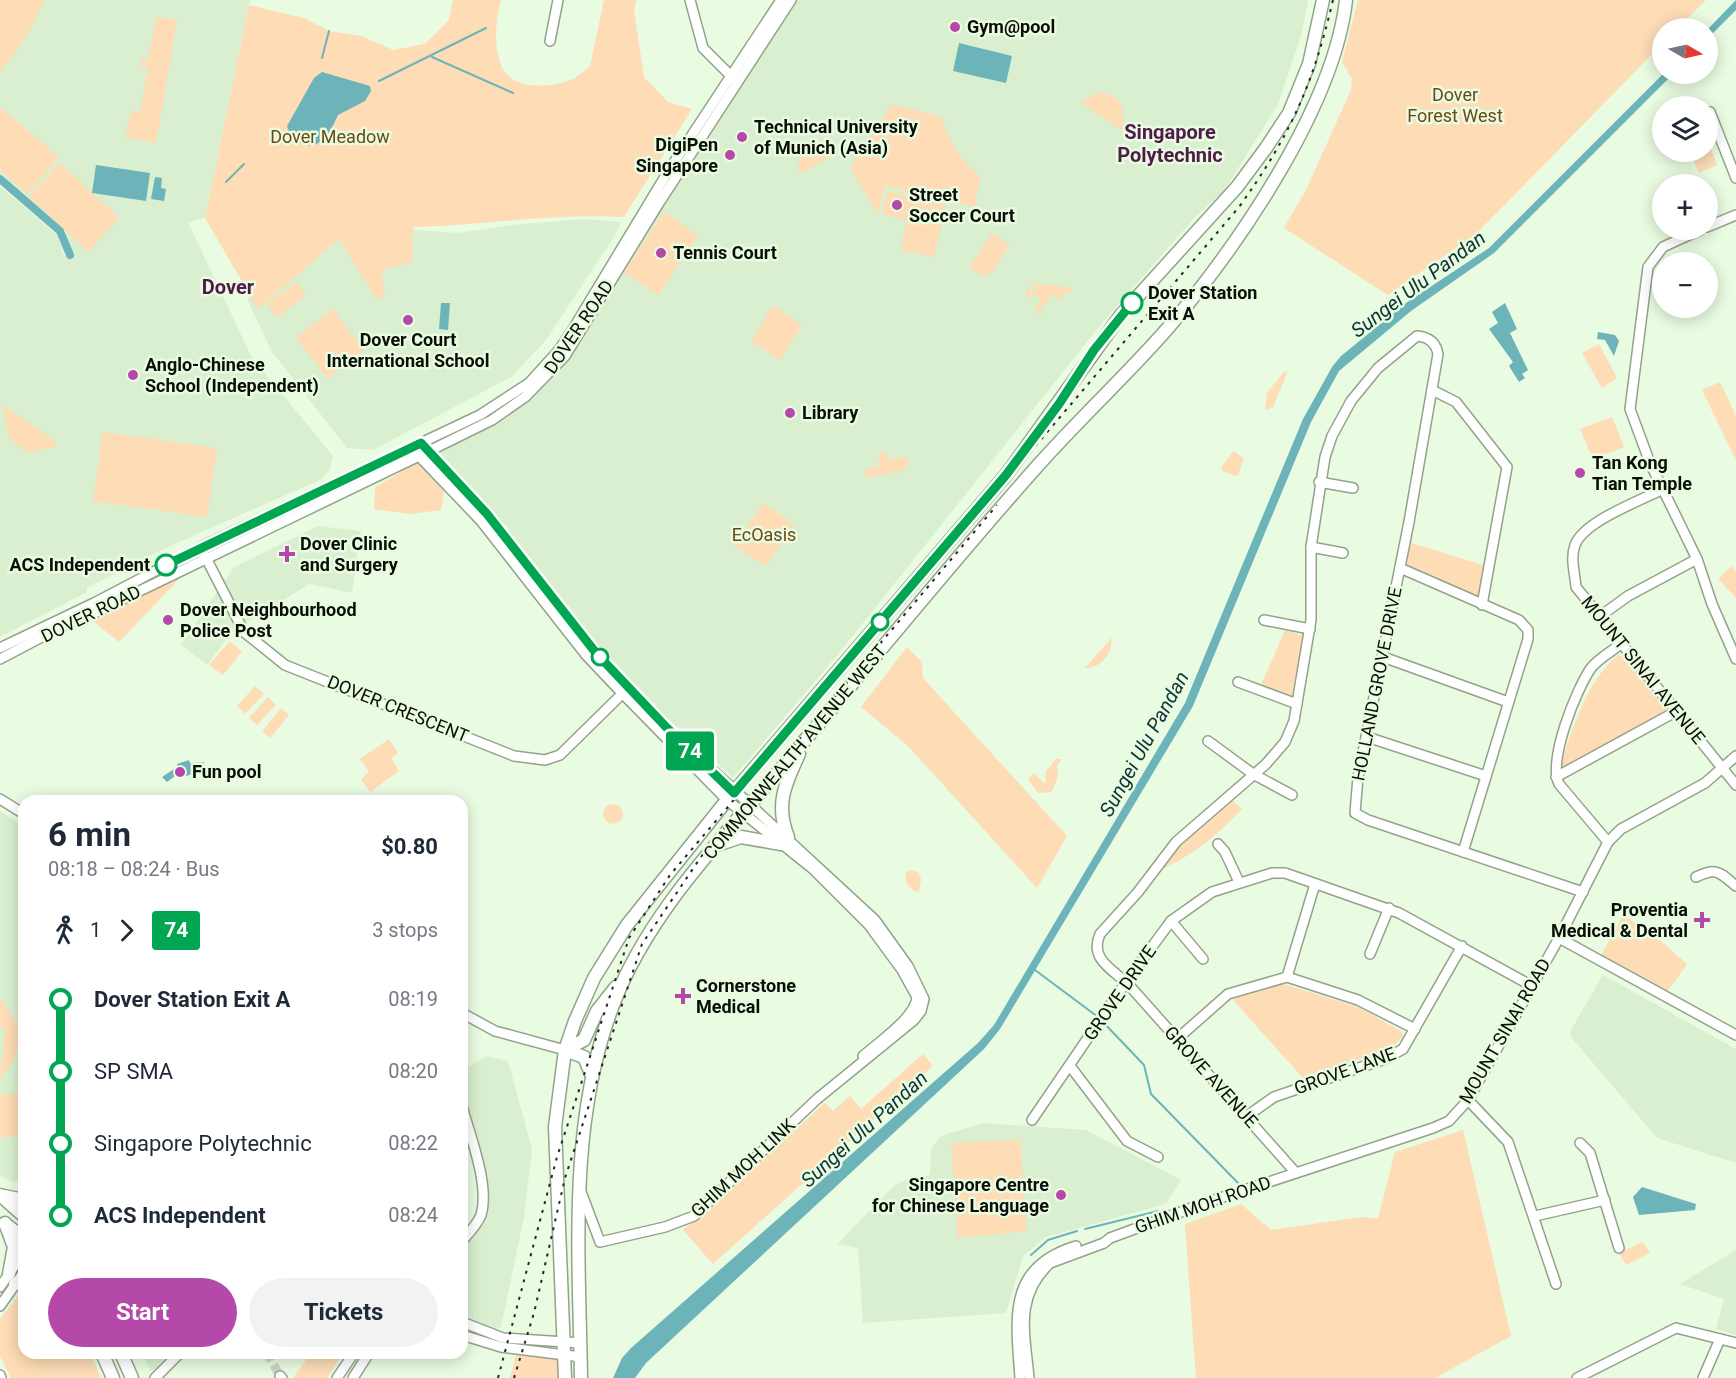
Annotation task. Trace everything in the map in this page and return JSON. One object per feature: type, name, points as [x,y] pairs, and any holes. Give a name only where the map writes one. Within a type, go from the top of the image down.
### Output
[{"type":"main road","name":"COMMONWEALTH AVENUE WEST","points":[[565,1378],[564,1291],[555,1138],[565,1050],[582,1004],[609,953],[627,925],[731,796],[1026,450],[1094,350],[1121,315],[1237,187],[1289,113],[1309,64],[1323,0]]},
{"type":"main road","name":"COMMONWEALTH AVENUE WEST","points":[[581,1378],[580,1188],[582,1144],[592,1076],[612,1006],[625,977],[663,912],[716,846],[1035,468],[1168,327],[1225,253],[1267,191],[1302,132],[1327,76],[1346,0]]},
{"type":"main road","points":[[948,541],[957,545],[968,543],[988,524]]},
{"type":"main road","points":[[938,554],[948,550],[959,558]]},
{"type":"main road","points":[[716,846],[741,837],[785,841],[781,817],[783,794],[806,740]]},
{"type":"main road","points":[[565,1050],[584,1040],[600,1005],[625,977]]},
{"type":"main road","points":[[565,1050],[584,1057],[592,1076]]},
{"type":"main road","points":[[0,1195],[18,1199]]},
{"type":"main road","points":[[0,1195],[18,1211]]},
{"type":"main road","points":[[2,1221],[18,1233]]},
{"type":"main road","points":[[2,1221],[14,1247],[16,1279]]},
{"type":"main road","points":[[105,1359],[113,1378]]},
{"type":"main road","points":[[124,1359],[132,1378]]},
{"type":"street","points":[[550,40],[558,0]]},
{"type":"street","name":"DOVER ROAD","points":[[0,659],[76,619],[423,454],[511,408],[539,385],[659,203],[782,0]]},
{"type":"street","name":"DOVER ROAD","points":[[735,79],[791,0]]},
{"type":"street","points":[[690,1],[703,48],[735,79]]},
{"type":"street","points":[[1718,132],[1736,178]]},
{"type":"street","points":[[1718,222],[1736,215]]},
{"type":"street","points":[[1678,240],[1663,247],[1648,267],[1630,409],[1663,489],[1697,559],[1712,604],[1736,659]]},
{"type":"street","name":"GROVE AVENUE","points":[[1296,1173],[1126,982],[1101,961],[1096,950],[1100,934],[1138,892],[1176,842],[1282,748],[1294,721],[1310,629],[1311,547],[1319,482],[1332,436],[1351,401],[1378,368],[1412,339],[1423,337],[1432,341]]},
{"type":"street","name":"HOLLAND GROVE DRIVE","points":[[1432,341],[1437,347],[1438,354],[1400,568],[1356,789],[1355,813],[1368,820],[1583,892]]},
{"type":"street","name":"DOVER ROAD","points":[[0,648],[85,608],[201,547],[421,443],[508,399],[562,353]]},
{"type":"street","points":[[1432,390],[1456,402],[1507,467],[1482,605]]},
{"type":"street","points":[[421,443],[423,454]]},
{"type":"street","points":[[411,447],[423,454]]},
{"type":"street","name":"GHIM MOH LINK","points":[[423,454],[488,530],[586,655],[626,690],[731,796],[875,920],[924,999],[921,1011],[870,1058],[828,1090],[694,1216],[665,1227],[599,1241],[580,1188]]},
{"type":"street","points":[[1319,482],[1353,488]]},
{"type":"street","name":"MOUNT SINAI AVENUE","points":[[1663,489],[1587,528],[1575,544],[1572,554],[1576,587],[1736,785]]},
{"type":"street","name":"DOVER CRESCENT","points":[[201,547],[244,632],[285,665],[514,756],[545,760],[560,755],[626,690]]},
{"type":"street","points":[[1311,547],[1343,553]]},
{"type":"street","points":[[1599,617],[1628,596],[1697,559]]},
{"type":"street","points":[[1400,568],[1519,620],[1528,630],[1528,639],[1463,852]]},
{"type":"street","points":[[1264,620],[1310,629]]},
{"type":"street","points":[[1621,644],[1593,666],[1584,683],[1562,740],[1556,777],[1558,784],[1608,842],[1621,829],[1705,783],[1736,756]]},
{"type":"street","points":[[1383,657],[1508,702]]},
{"type":"street","points":[[1238,682],[1297,704]]},
{"type":"street","points":[[1556,777],[1677,711]]},
{"type":"street","points":[[1367,737],[1486,776]]},
{"type":"street","points":[[1208,741],[1252,774],[1292,795]]},
{"type":"street","points":[[0,799],[18,810]]},
{"type":"street","name":"MOUNT SINAI ROAD","points":[[1296,1173],[1449,1121],[1468,1100],[1559,938],[1608,842]]},
{"type":"street","points":[[1218,844],[1226,852],[1239,882]]},
{"type":"street","points":[[1696,877],[1709,871],[1718,871],[1736,886]]},
{"type":"street","name":"GROVE DRIVE","points":[[1032,1120],[1126,982],[1171,921],[1203,896],[1239,882],[1278,873],[1389,908],[1532,986]]},
{"type":"street","name":"HOLLAND GROVE DRIVE","points":[[1562,886],[1589,881]]},
{"type":"street","points":[[1287,977],[1315,884]]},
{"type":"street","points":[[1370,954],[1389,908]]},
{"type":"street","points":[[1171,921],[1203,959]]},
{"type":"street","points":[[1559,938],[1736,1035]]},
{"type":"street","name":"GROVE LANE","points":[[1246,1116],[1274,1097],[1396,1054],[1403,1049],[1462,946]]},
{"type":"street","points":[[1177,1039],[1228,994],[1287,977],[1359,1000],[1415,1029]]},
{"type":"street","points":[[468,1016],[495,1031],[565,1050]]},
{"type":"street","points":[[1070,1066],[1126,1140],[1158,1157]]},
{"type":"street","points":[[1468,1100],[1508,1142],[1556,1284]]},
{"type":"street","points":[[468,1129],[483,1186],[483,1203],[476,1224],[468,1234]]},
{"type":"street","points":[[1580,1143],[1590,1153],[1619,1248]]},
{"type":"street","name":"GHIM MOH ROAD","points":[[1029,1378],[1025,1307],[1032,1284],[1050,1263],[1104,1243],[1110,1238],[1296,1173]]},
{"type":"street","points":[[1534,1216],[1605,1200]]},
{"type":"street","name":"GHIM MOH ROAD","points":[[1020,1378],[1016,1318],[1020,1293],[1027,1279],[1035,1268],[1054,1253],[1103,1237],[1110,1238]]},
{"type":"street","points":[[0,1287],[16,1279]]},
{"type":"street","points":[[0,1306],[16,1279]]},
{"type":"street","points":[[468,1324],[503,1338],[564,1349],[581,1357]]},
{"type":"street","points":[[1577,1378],[1676,1328],[1736,1343]]},
{"type":"street","points":[[468,1337],[501,1347],[564,1349],[581,1343]]},
{"type":"street","points":[[1703,1378],[1720,1339]]},
{"type":"street","points":[[154,1378],[174,1359]]},
{"type":"street","points":[[337,1378],[350,1359]]},
{"type":"street","points":[[353,1378],[365,1359]]},
{"type":"shaded area","points":[[0,0],[250,0],[205,218],[188,222],[251,356],[333,456],[330,469],[322,479],[170,546],[87,588],[87,592],[0,637],[0,186],[57,235],[64,256],[72,255],[65,231],[0,174]]},
{"type":"shaded area","name":"Singapore Polytechnic","points":[[795,0],[1308,0],[1302,32],[1278,104],[1224,191],[1197,215],[1102,323],[839,653],[733,778],[617,672],[573,620],[514,539],[436,454],[510,412],[737,88]]},
{"type":"shaded area","name":"Dover Court International School","points":[[584,219],[621,222],[614,237],[546,340],[511,377],[373,450],[347,448],[272,352],[247,299],[292,255],[341,224],[457,233],[521,224]]},
{"type":"shaded area","points":[[318,526],[361,531],[352,593],[309,584],[231,633],[207,665],[181,645],[234,567]]},
{"type":"shaded area","points":[[0,811],[18,823],[18,1181],[13,1182],[0,1176]]},
{"type":"shaded area","points":[[1603,975],[1736,1049],[1736,1163],[1657,1138],[1571,1037],[1571,1030]]},
{"type":"shaded area","points":[[486,1056],[508,1061],[532,1149],[524,1217],[501,1327],[494,1330],[468,1322],[468,1238],[472,1234],[484,1189],[468,1117],[468,1067]]},
{"type":"shaded area","points":[[983,1123],[1086,1130],[1181,1180],[1166,1204],[1046,1237],[1023,1256],[1006,1313],[863,1323],[858,1248],[837,1244],[894,1186],[911,1177],[930,1175],[931,1149],[941,1136]]},
{"type":"shaded area","points":[[1736,1250],[1736,1335],[1716,1329],[1724,1299],[1680,1284]]},
{"type":"shaded area","points":[[145,1359],[168,1359],[160,1367],[150,1371]]},
{"type":"green space","points":[[0,0],[45,0],[28,34],[0,72]]},
{"type":"green space","name":"Dover Meadow","points":[[453,0],[501,0],[496,32],[501,65],[513,79],[542,86],[571,80],[590,66],[604,0],[636,0],[634,10],[644,77],[668,102],[692,109],[624,217],[545,218],[413,227],[412,262],[381,270],[385,297],[376,299],[339,239],[258,309],[205,218],[249,5],[304,18],[329,31],[361,36],[393,50],[425,44],[449,20]]},
{"type":"green space","name":"Dover Forest West","points":[[1358,0],[1706,0],[1688,18],[1652,18],[1652,54],[1476,234],[1388,295],[1284,228],[1306,190],[1351,90],[1352,79],[1342,62]]},
{"type":"green space","points":[[156,17],[177,20],[156,143],[125,137],[131,111],[140,112],[148,68],[140,66],[141,59],[148,61]]},
{"type":"green space","points":[[1097,93],[1113,96],[1118,100],[1123,111],[1123,131],[1080,102]]},
{"type":"green space","points":[[892,104],[941,117],[956,150],[980,176],[975,207],[885,186],[878,215],[850,167]]},
{"type":"green space","points":[[0,107],[59,157],[28,194],[0,170]]},
{"type":"green space","points":[[827,137],[836,154],[801,173],[797,165],[812,145]]},
{"type":"green space","points":[[1694,162],[1716,162],[1717,165],[1699,173]]},
{"type":"green space","points":[[60,163],[119,218],[88,252],[29,196]]},
{"type":"green space","points":[[888,191],[946,205],[934,257],[901,250],[907,220],[882,214]]},
{"type":"green space","name":"Tennis Court","points":[[664,212],[698,235],[658,295],[624,272]]},
{"type":"green space","points":[[992,233],[1010,245],[990,275],[987,274],[984,277],[969,267]]},
{"type":"green space","points":[[296,282],[306,295],[277,318],[267,304]]},
{"type":"green space","points":[[1028,282],[1073,288],[1069,294],[1066,291],[1061,296],[1064,300],[1062,302],[1053,294],[1039,311],[1046,320],[1034,309],[1041,300],[1033,293],[1025,300],[1027,289],[1035,290],[1036,286]]},
{"type":"green space","points":[[773,305],[802,325],[780,360],[751,341]]},
{"type":"green space","points":[[333,309],[364,351],[328,379],[296,337]]},
{"type":"green space","points":[[1599,344],[1617,378],[1602,388],[1582,353]]},
{"type":"green space","points":[[1288,371],[1273,407],[1265,410],[1267,393],[1284,372]]},
{"type":"green space","points":[[1720,382],[1736,416],[1736,460],[1702,390]]},
{"type":"green space","points":[[2,405],[52,438],[56,447],[27,452],[9,438]]},
{"type":"green space","points":[[1612,417],[1624,447],[1593,459],[1580,429]]},
{"type":"green space","points":[[103,432],[217,448],[207,517],[93,501]]},
{"type":"green space","points":[[881,451],[886,453],[886,459],[908,457],[909,464],[900,474],[898,471],[866,478],[865,471],[869,467],[877,468]]},
{"type":"green space","points":[[1234,451],[1244,459],[1238,475],[1235,476],[1223,471],[1221,467]]},
{"type":"green space","points":[[417,463],[444,491],[441,510],[409,514],[374,509],[375,487]]},
{"type":"green space","name":"EcOasis","points":[[763,503],[794,524],[766,566],[734,546]]},
{"type":"green space","points":[[1402,540],[1486,566],[1478,601],[1397,566]]},
{"type":"green space","points":[[1731,566],[1736,572],[1736,598],[1718,579]]},
{"type":"green space","points":[[185,573],[119,642],[88,617]]},
{"type":"green space","points":[[1285,630],[1303,636],[1290,706],[1258,692]]},
{"type":"green space","points":[[1110,636],[1111,647],[1106,658],[1096,665],[1085,668],[1109,641]]},
{"type":"green space","points":[[230,641],[242,652],[223,675],[209,665]]},
{"type":"green space","points":[[907,647],[922,662],[923,678],[1067,836],[1037,888],[908,746],[861,707]]},
{"type":"green space","points":[[1618,655],[1623,656],[1667,706],[1667,710],[1562,768],[1560,765],[1582,706],[1597,678]]},
{"type":"green space","points":[[255,686],[264,694],[245,714],[237,706]]},
{"type":"green space","points":[[268,697],[276,705],[257,725],[249,718]]},
{"type":"green space","points":[[281,708],[289,715],[270,738],[262,731]]},
{"type":"green space","points":[[389,739],[398,753],[391,758],[399,771],[370,792],[361,779],[369,772],[360,759]]},
{"type":"green space","points":[[1056,759],[1062,759],[1057,765],[1058,776],[1053,789],[1051,792],[1038,793],[1028,779],[1034,773],[1045,784],[1046,771]]},
{"type":"green space","points":[[1229,797],[1242,809],[1232,819],[1190,854],[1152,873],[1176,842]]},
{"type":"green space","points":[[613,804],[620,807],[623,814],[620,821],[613,824],[606,821],[603,814],[606,807]]},
{"type":"green space","points":[[910,870],[918,872],[921,879],[919,892],[910,888],[907,883],[906,873]]},
{"type":"green space","points":[[1623,915],[1655,936],[1687,964],[1667,992],[1601,956]]},
{"type":"green space","points":[[1280,983],[1358,1007],[1401,1031],[1403,1036],[1391,1049],[1303,1078],[1232,999]]},
{"type":"green space","points":[[0,997],[18,1026],[18,1048],[12,1064],[0,1079],[4,1027],[0,1028]]},
{"type":"green space","points":[[923,1054],[933,1066],[713,1264],[683,1230],[825,1103],[833,1111],[850,1096],[861,1109]]},
{"type":"green space","points":[[18,1093],[18,1136],[0,1138],[0,1095]]},
{"type":"green space","points":[[1463,1130],[1511,1336],[1435,1378],[1196,1378],[1185,1224],[1241,1204],[1271,1230],[1362,1217],[1378,1219],[1395,1152]]},
{"type":"green space","points":[[1020,1140],[1027,1231],[958,1238],[951,1143]]},
{"type":"green space","points":[[1643,1242],[1650,1253],[1626,1265],[1619,1253]]},
{"type":"green space","points":[[18,1296],[18,1359],[93,1359],[101,1378],[11,1378],[0,1356],[0,1319]]},
{"type":"green space","points":[[517,1350],[564,1355],[565,1378],[510,1378]]},
{"type":"green space","points":[[307,1359],[339,1359],[327,1378],[293,1378]]},
{"type":"water","points":[[1736,0],[1736,10],[1718,28],[1718,19]]},
{"type":"water","points":[[959,43],[1012,56],[1006,83],[953,71]]},
{"type":"water","points":[[322,72],[370,86],[371,91],[365,101],[338,115],[330,131],[320,142],[315,145],[300,144],[291,139],[287,126],[314,78]]},
{"type":"water","points":[[1653,84],[1663,84],[1494,253],[1411,311],[1339,371],[1311,422],[1193,706],[1000,1029],[984,1049],[646,1363],[635,1378],[613,1378],[622,1358],[631,1348],[978,1043],[994,1025],[1185,703],[1303,419],[1332,367],[1341,356],[1406,303],[1489,248]]},
{"type":"water","points":[[96,165],[150,173],[146,201],[92,193]]},
{"type":"water","points":[[155,177],[162,178],[161,188],[166,189],[164,201],[151,199]]},
{"type":"water","points":[[441,303],[450,303],[448,330],[439,329]]},
{"type":"water","points":[[1505,303],[1517,329],[1510,333],[1528,370],[1522,374],[1525,378],[1519,382],[1509,366],[1513,362],[1489,329],[1498,323],[1492,312]]},
{"type":"water","points":[[1598,332],[1615,335],[1619,341],[1614,356],[1605,340],[1597,339]]},
{"type":"water","name":"Fun pool","points":[[189,760],[190,763],[204,762],[203,768],[191,769],[192,774],[181,778],[179,773],[167,782],[162,777],[177,767],[177,764]]},
{"type":"water","points":[[1642,1187],[1696,1204],[1695,1210],[1639,1215],[1633,1197]]},
{"type":"waterway","points":[[379,81],[486,28]]},
{"type":"waterway","points":[[322,58],[329,31]]},
{"type":"waterway","points":[[432,57],[513,93]]},
{"type":"waterway","points":[[226,182],[244,164]]},
{"type":"waterway","points":[[0,179],[60,231],[70,255]]},
{"type":"waterway","points":[[1035,970],[1098,1017]]},
{"type":"waterway","points":[[1102,1021],[1144,1065],[1151,1094],[1243,1188]]},
{"type":"waterway","points":[[1085,1229],[1158,1211]]},
{"type":"waterway","points":[[1031,1255],[1048,1240],[1077,1231]]},
{"type":"tunnel","points":[[270,1359],[280,1376]]},
{"type":"railway","points":[[498,1378],[557,1157],[629,938],[670,875],[1239,207],[1272,157],[1298,109],[1317,58],[1333,0]]},
{"type":"railway","points":[[514,1378],[534,1313],[565,1178],[642,944],[705,851],[997,505]]},
{"type":"bus line","name":"74","points":[[166,565],[260,518],[372,468],[421,443],[487,514],[596,653],[667,728],[734,793],[834,679],[912,583],[1006,475],[1059,404],[1071,382],[1094,350],[1132,303]]},
{"type":"place","name":"Gym@pool","points":[[955,27]]},
{"type":"place","name":"Technical University of Munich (Asia)","points":[[742,137]]},
{"type":"place","name":"DigiPen Singapore","points":[[730,155]]},
{"type":"place","name":"Street Soccer Court","points":[[897,205]]},
{"type":"place","name":"Tennis Court","points":[[661,253]]},
{"type":"place","name":"Dover Station Exit A","points":[[1132,303]]},
{"type":"place","name":"Dover Court International School","points":[[408,320]]},
{"type":"place","name":"Anglo-Chinese School (Independent)","points":[[133,375]]},
{"type":"place","name":"Library","points":[[790,413]]},
{"type":"place","name":"Tan Kong Tian Temple","points":[[1580,473]]},
{"type":"place","name":"Dover Clinic and Surgery","points":[[287,554]]},
{"type":"place","name":"ACS Independent","points":[[166,565]]},
{"type":"place","name":"Dover Neighbourhood Police Post","points":[[168,620]]},
{"type":"place","name":"Fun pool","points":[[180,772]]},
{"type":"place","name":"Proventia Medical & Dental","points":[[1702,920]]},
{"type":"place","name":"Cornerstone Medical","points":[[683,996]]},
{"type":"place","name":"Singapore Centre for Chinese Language","points":[[1061,1195]]},
{"type":"district","name":"Singapore Polytechnic","points":[[1170,144]]},
{"type":"district","name":"Dover","points":[[228,287]]},
{"type":"water label","name":"Sungei Ulu Pandan","points":[[1418,284]]},
{"type":"water label","name":"Sungei Ulu Pandan","points":[[1144,744]]},
{"type":"water label","name":"Sungei Ulu Pandan","points":[[864,1129]]}]
